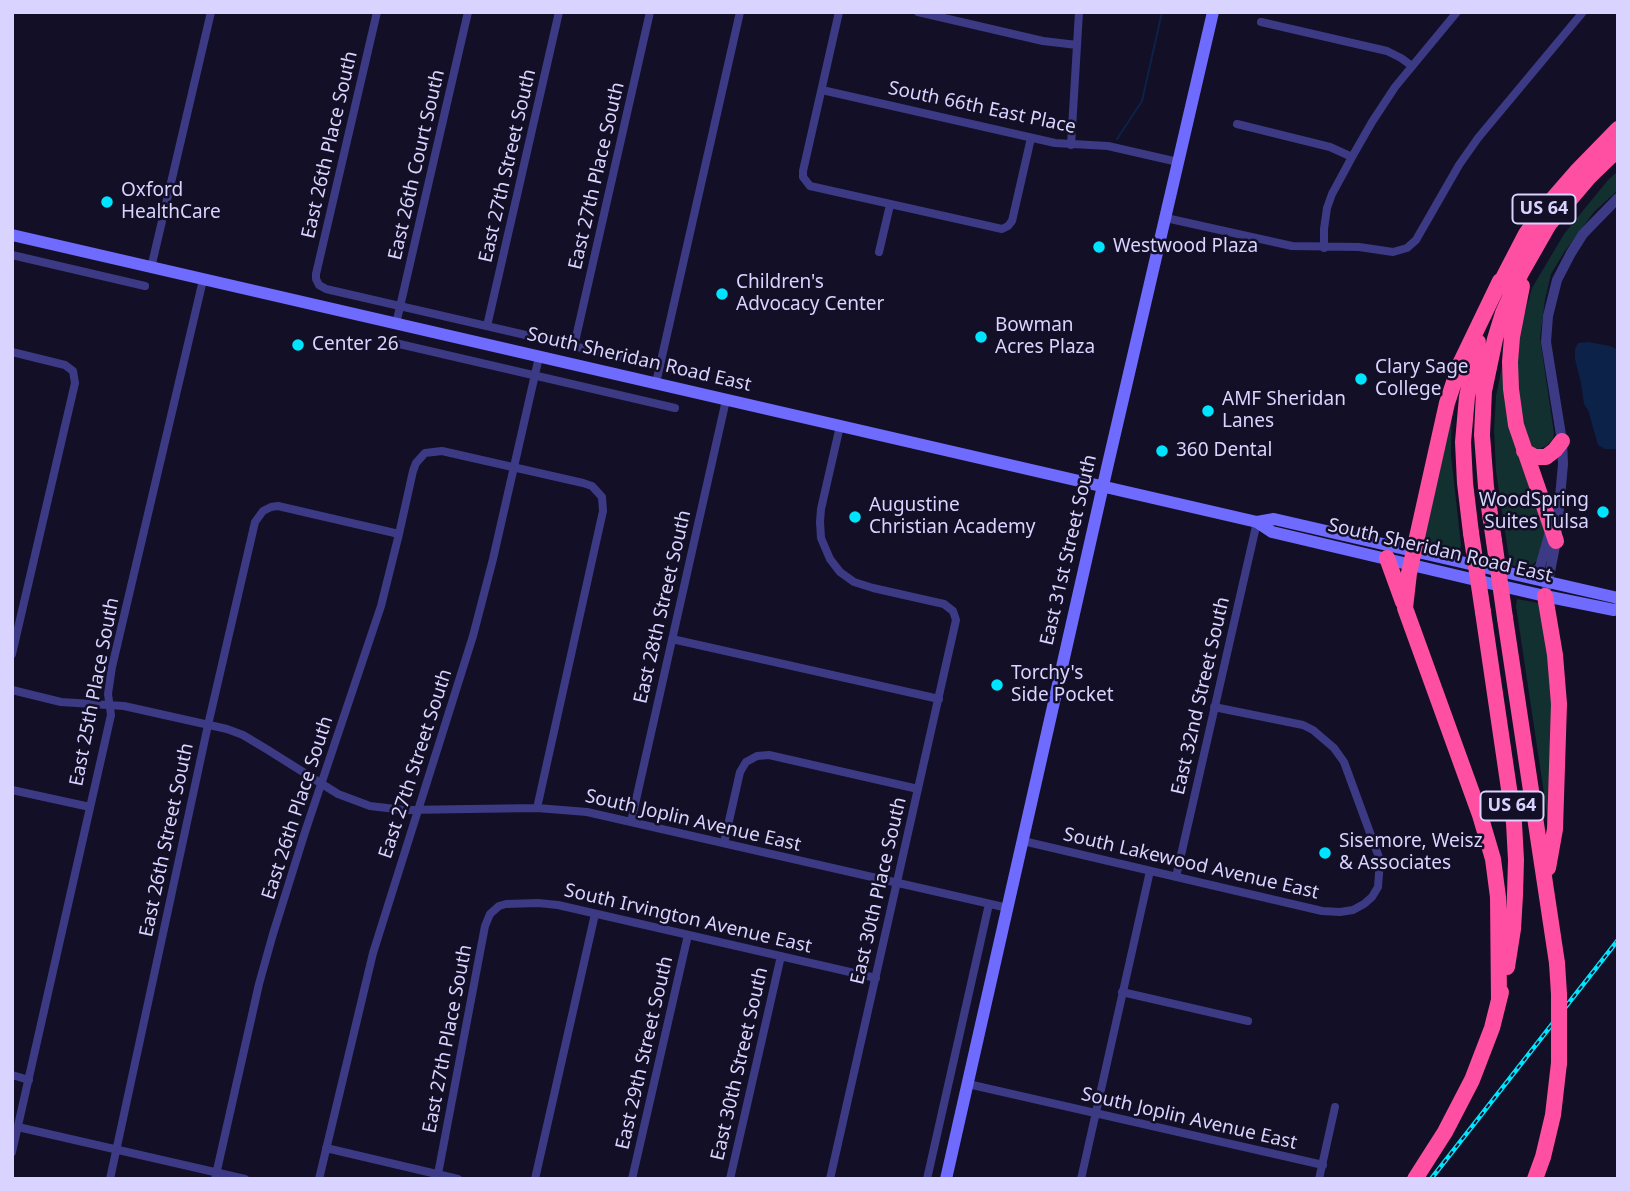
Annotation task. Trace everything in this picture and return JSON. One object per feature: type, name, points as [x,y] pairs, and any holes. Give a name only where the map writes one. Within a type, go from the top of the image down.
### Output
[{"type":"highway","points":[[1601,146],[1618,119]]},
{"type":"highway","name":"US 64","points":[[1415,1179],[1445,1132],[1472,1080],[1500,1000],[1513,929],[1516,848],[1510,784],[1471,533],[1464,462],[1466,408],[1478,343],[1500,281],[1525,234],[1561,187],[1618,130]]},
{"type":"highway","name":"US 64","points":[[1535,1179],[1553,1115],[1559,1063],[1557,963],[1494,541],[1483,458],[1482,424],[1495,339],[1507,303],[1527,260],[1559,211],[1618,149]]},
{"type":"highway","points":[[1527,260],[1512,337],[1511,389],[1516,425],[1524,451],[1555,529]]},
{"type":"highway","points":[[1405,608],[1406,584],[1447,403],[1460,364],[1500,281]]},
{"type":"highway","points":[[1524,451],[1535,457],[1546,457],[1562,441]]},
{"type":"highway","points":[[1387,558],[1480,815],[1493,859],[1498,897],[1500,1000]]},
{"type":"highway","points":[[1545,881],[1555,829],[1559,732],[1557,674],[1549,615],[1550,592]]},
{"type":"main road","name":"East 31st Street South","points":[[946,1179],[1213,12]]},
{"type":"main road","name":"South Sheridan Road East","points":[[12,235],[1257,522],[1272,532],[1387,558],[1412,557],[1528,577],[1550,592],[1618,598]]},
{"type":"main road","name":"South Sheridan Road East","points":[[1257,522],[1274,519],[1618,609]]},
{"type":"street","points":[[151,268],[211,12]]},
{"type":"street","name":"East 26th Place South","points":[[319,285],[316,274],[377,12]]},
{"type":"street","name":"East 26th Court South","points":[[396,324],[468,12]]},
{"type":"street","name":"East 27th Street South","points":[[487,326],[559,12]]},
{"type":"street","name":"East 27th Place South","points":[[574,346],[650,12]]},
{"type":"street","points":[[656,383],[740,12]]},
{"type":"street","points":[[839,12],[803,171],[804,180],[814,188],[995,229],[1006,228],[1012,221],[1031,138]]},
{"type":"street","points":[[918,12],[936,14],[1051,43],[1077,45]]},
{"type":"street","points":[[1071,145],[1079,12]]},
{"type":"street","points":[[1324,247],[1327,208],[1352,156],[1384,104],[1457,12]]},
{"type":"street","points":[[1166,218],[1292,246],[1359,247],[1386,251],[1407,248],[1416,240],[1472,146],[1583,12]]},
{"type":"street","points":[[1261,22],[1387,51],[1412,66]]},
{"type":"street","name":"South 66th East Place","points":[[822,90],[1031,138],[1071,145],[1108,146],[1178,162]]},
{"type":"street","points":[[1237,124],[1330,147],[1352,156]]},
{"type":"street","points":[[1550,592],[1562,483],[1562,441],[1546,342],[1551,298],[1563,266],[1583,234],[1618,198]]},
{"type":"street","points":[[879,252],[890,205]]},
{"type":"street","points":[[12,256],[145,286]]},
{"type":"street","name":"East 25th Place South","points":[[12,1152],[111,715],[108,694],[112,667],[203,279]]},
{"type":"street","name":"South Sheridan Road East","points":[[319,285],[326,289],[660,366]]},
{"type":"street","name":"South Sheridan Road East","points":[[395,343],[676,408]]},
{"type":"street","points":[[12,352],[61,363],[73,371],[75,377],[75,388],[12,654]]},
{"type":"street","name":"East 27th Street South","points":[[319,1179],[373,953],[473,636],[539,357]]},
{"type":"street","name":"East 28th Street South","points":[[631,822],[726,400]]},
{"type":"street","name":"East 30th Place South","points":[[830,1179],[955,627],[955,615],[944,604],[854,582],[840,572],[830,559],[821,538],[821,509],[840,426]]},
{"type":"street","name":"East 26th Place South","points":[[216,1175],[259,984],[301,845],[377,619],[413,471],[425,453],[442,451],[514,466]]},
{"type":"street","points":[[514,466],[592,486],[603,501],[603,511],[537,808]]},
{"type":"street","name":"East 26th Street South","points":[[110,1179],[253,526],[263,511],[271,507],[286,507],[399,534]]},
{"type":"street","name":"East 32nd Street South","points":[[1176,877],[1257,522]]},
{"type":"street","points":[[1528,577],[1540,566],[1555,529]]},
{"type":"street","points":[[672,639],[939,699]]},
{"type":"street","name":"South Joplin Avenue East","points":[[12,690],[61,702],[110,704],[243,735],[338,794],[370,806],[384,809],[537,808],[587,812],[1007,908]]},
{"type":"street","name":"South Lakewood Avenue East","points":[[1023,841],[1322,911],[1353,910],[1364,904],[1378,887],[1380,860],[1343,762],[1334,748],[1313,730],[1303,726],[1213,707]]},
{"type":"street","points":[[724,843],[740,772],[746,762],[761,754],[918,789]]},
{"type":"street","points":[[12,790],[90,807]]},
{"type":"street","points":[[1081,1179],[1150,871]]},
{"type":"street","name":"South Irvington Avenue East","points":[[493,911],[506,904],[558,905],[876,978]]},
{"type":"street","points":[[928,1179],[989,904]]},
{"type":"street","name":"East 27th Place South","points":[[438,1174],[485,926],[493,911]]},
{"type":"street","points":[[535,1179],[595,914]]},
{"type":"street","name":"East 29th Street South","points":[[632,1179],[688,935]]},
{"type":"street","name":"East 30th Street South","points":[[730,1179],[781,956]]},
{"type":"street","points":[[1122,992],[1248,1021]]},
{"type":"street","points":[[12,1075],[29,1080]]},
{"type":"street","name":"South Joplin Avenue East","points":[[968,1084],[1323,1165]]},
{"type":"street","points":[[1319,1179],[1335,1107]]},
{"type":"street","points":[[18,1127],[216,1175],[245,1179]]},
{"type":"street","points":[[326,1149],[458,1179]]},
{"type":"green space","points":[[1618,171],[1618,190],[1594,212],[1551,274],[1540,338],[1554,433],[1553,439],[1546,446],[1539,449],[1529,447],[1523,431],[1516,372],[1517,341],[1532,288],[1564,234]]},
{"type":"green space","points":[[1505,351],[1546,531],[1538,560],[1525,568],[1510,565],[1496,471],[1496,396]]},
{"type":"green space","points":[[1452,404],[1451,455],[1461,545],[1459,554],[1422,545]]},
{"type":"green space","points":[[1517,599],[1544,604],[1554,695],[1549,827],[1516,606]]},
{"type":"water","points":[[1588,342],[1618,350],[1618,449],[1605,449],[1598,445],[1584,404],[1575,349],[1578,343]]},
{"type":"waterway","points":[[1117,139],[1142,101],[1162,12]]},
{"type":"railway","points":[[1431,1179],[1618,940]]},
{"type":"place","name":"Oxford HealthCare","points":[[107,202]]},
{"type":"place","name":"Westwood Plaza","points":[[1099,247]]},
{"type":"place","name":"Children's Advocacy Center","points":[[722,294]]},
{"type":"place","name":"Bowman Acres Plaza","points":[[981,337]]},
{"type":"place","name":"Center 26","points":[[298,345]]},
{"type":"place","name":"Clary Sage College","points":[[1361,379]]},
{"type":"place","name":"AMF Sheridan Lanes","points":[[1208,411]]},
{"type":"place","name":"360 Dental","points":[[1162,451]]},
{"type":"place","name":"WoodSpring Suites Tulsa","points":[[1603,512]]},
{"type":"place","name":"Augustine Christian Academy","points":[[855,517]]},
{"type":"place","name":"Torchy's Side Pocket","points":[[997,685]]},
{"type":"place","name":"Sisemore, Weisz & Associates","points":[[1325,853]]}]
